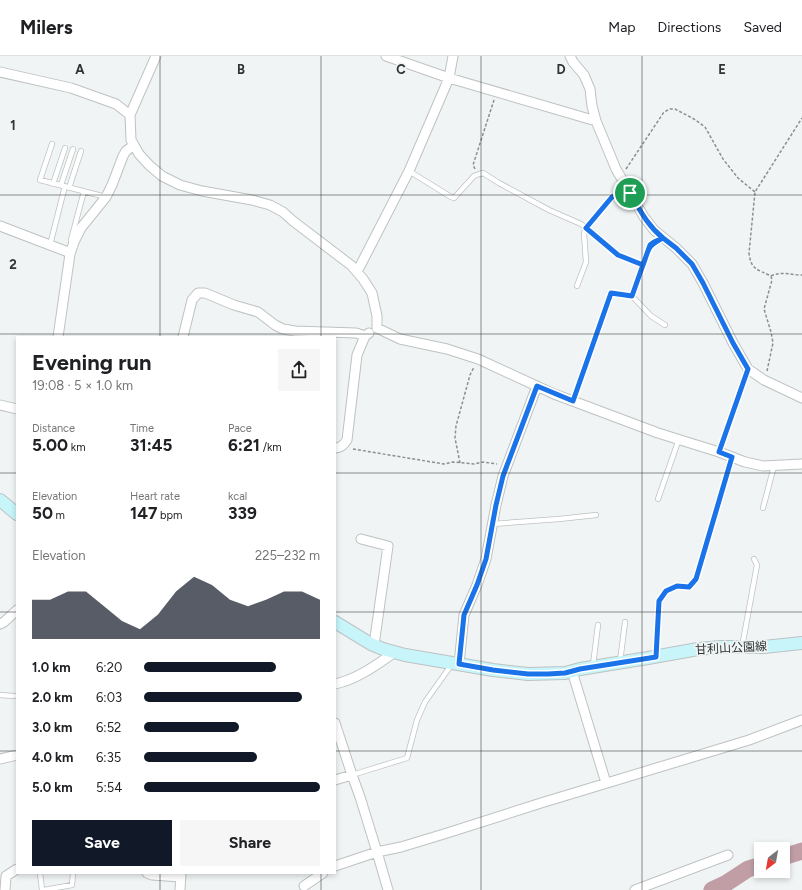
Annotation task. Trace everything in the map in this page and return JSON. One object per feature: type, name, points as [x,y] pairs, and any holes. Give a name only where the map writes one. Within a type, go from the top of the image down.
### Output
[{"type":"main road","points":[[0,500],[16,513]]},
{"type":"main road","name":"甘利山公園線","points":[[336,623],[374,646],[406,655],[493,670],[528,674],[565,673],[698,649],[721,647],[764,647],[802,643]]},
{"type":"street","points":[[156,56],[130,115],[131,140],[139,154],[149,166],[162,176],[180,185],[202,191],[252,200],[270,205],[283,212],[352,266],[363,279],[372,293],[377,316],[377,328]]},
{"type":"street","points":[[386,56],[449,78],[596,121]]},
{"type":"street","points":[[357,272],[409,171],[449,78],[453,56]]},
{"type":"street","points":[[570,56],[584,75],[590,89],[596,121],[616,169],[644,217],[654,230],[676,248],[692,264],[748,369],[764,380],[802,398]]},
{"type":"street","points":[[0,72],[71,88],[116,104],[130,115]]},
{"type":"street","points":[[58,336],[69,253],[81,228],[106,197],[126,151],[134,145]]},
{"type":"street","points":[[0,226],[69,253]]},
{"type":"street","points":[[183,336],[192,300],[198,293],[205,293],[234,305],[258,312],[275,325],[294,334],[356,333],[365,336]]},
{"type":"street","points":[[338,448],[347,440],[357,355],[365,336],[377,328]]},
{"type":"street","points":[[377,328],[400,339],[447,349],[478,359],[573,401],[658,433],[719,452],[745,462],[763,466],[802,464]]},
{"type":"street","points":[[456,664],[464,615],[486,559],[496,505],[507,466],[537,386]]},
{"type":"street","points":[[0,405],[16,409]]},
{"type":"street","points":[[361,539],[388,546],[374,646]]},
{"type":"street","points":[[0,624],[16,611]]},
{"type":"street","points":[[336,684],[366,672],[395,652]]},
{"type":"street","points":[[572,671],[606,783]]},
{"type":"street","points":[[336,866],[749,740],[802,720]]},
{"type":"street","points":[[336,726],[360,797],[388,890]]},
{"type":"street","points":[[0,759],[16,756]]},
{"type":"street","points":[[336,780],[352,775]]},
{"type":"street","points":[[635,890],[728,855]]},
{"type":"street","points":[[5,890],[6,876],[16,870]]},
{"type":"street","points":[[150,874],[181,875],[180,890]]},
{"type":"street","points":[[304,886],[322,874]]},
{"type":"lane","points":[[52,144],[40,180],[106,197]]},
{"type":"lane","points":[[53,184],[65,148]]},
{"type":"lane","points":[[50,245],[73,149]]},
{"type":"lane","points":[[65,187],[81,151]]},
{"type":"lane","points":[[409,171],[454,198],[474,176],[483,173],[498,183],[549,210],[581,224],[618,255],[643,265]]},
{"type":"lane","points":[[69,253],[84,191]]},
{"type":"lane","points":[[577,286],[586,262],[584,233],[586,228],[612,197],[620,193],[630,193]]},
{"type":"lane","points":[[632,296],[650,245],[663,238]]},
{"type":"lane","points":[[573,401],[611,293],[632,296],[651,316],[665,325]]},
{"type":"lane","points":[[719,452],[748,369]]},
{"type":"lane","points":[[658,499],[679,439]]},
{"type":"lane","points":[[656,657],[659,601],[666,591],[677,586],[689,587],[696,579],[732,457]]},
{"type":"lane","points":[[763,508],[774,466]]},
{"type":"lane","points":[[493,524],[596,515]]},
{"type":"lane","points":[[742,647],[757,565],[754,559]]},
{"type":"lane","points":[[620,663],[625,622]]},
{"type":"lane","points":[[592,667],[598,625]]},
{"type":"lane","points":[[352,775],[407,758],[417,720],[425,702],[456,664]]},
{"type":"lane","points":[[0,695],[14,696]]},
{"type":"lane","points":[[40,874],[43,890],[72,885],[73,874]]},
{"type":"path","points":[[476,175],[473,165],[496,92]]},
{"type":"path","points":[[620,175],[628,167],[664,112],[670,109],[675,109],[694,119],[705,127],[723,159],[738,178],[755,192]]},
{"type":"path","points":[[802,118],[755,192],[748,253],[750,262],[754,268],[771,276],[782,273],[802,275]]},
{"type":"path","points":[[764,380],[773,343],[764,310],[772,280],[771,276]]},
{"type":"path","points":[[460,463],[455,438],[456,426],[470,375],[478,359]]},
{"type":"path","points":[[338,448],[350,448],[444,464],[454,462],[474,464],[483,462],[507,466]]},
{"type":"waterway","points":[[790,855],[802,851]]},
{"type":"waterway","points":[[712,890],[725,884],[748,869],[754,867]]},
{"type":"route","points":[[630,193],[620,193],[612,197],[586,228],[618,255],[643,265],[650,245],[654,242],[663,238],[676,248],[692,264],[748,369],[719,452],[732,457],[696,579],[689,587],[677,586],[666,591],[659,601],[656,657],[580,669],[565,673],[548,674],[528,674],[459,664],[464,615],[486,559],[503,476],[537,386],[573,401],[611,293],[632,296],[634,289],[643,265],[650,245],[663,238],[654,230],[644,217],[630,193]]}]
